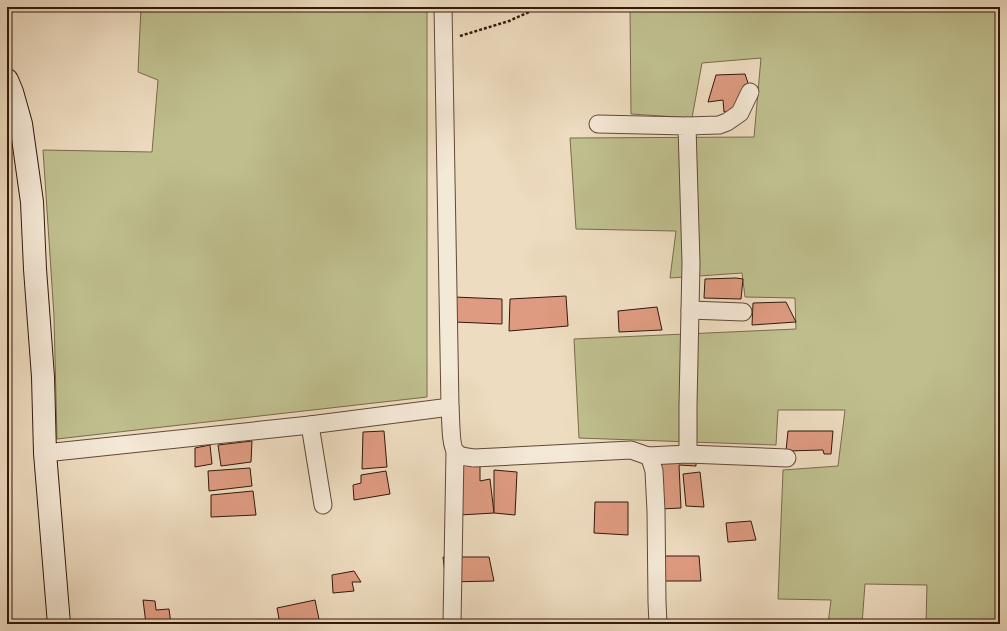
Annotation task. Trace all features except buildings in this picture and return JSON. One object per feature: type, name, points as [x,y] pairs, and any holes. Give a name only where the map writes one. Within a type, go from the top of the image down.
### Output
[{"type":"street","points":[[443,7],[450,407],[452,444],[455,452],[452,624]]},
{"type":"street","points":[[7,80],[21,124],[32,202],[35,269],[43,377],[45,453],[59,624]]},
{"type":"street","points":[[598,124],[687,126],[718,125],[727,122],[740,112],[750,92]]},
{"type":"street","points":[[687,126],[691,263],[688,454]]},
{"type":"street","points":[[690,310],[743,312]]},
{"type":"street","points":[[45,453],[310,425],[450,407]]},
{"type":"street","points":[[310,425],[323,505]]},
{"type":"street","points":[[455,452],[462,456],[474,458],[631,450],[648,456],[688,454],[788,458]]},
{"type":"street","points":[[648,456],[654,470],[658,624]]},
{"type":"path","points":[[444,41],[509,21],[540,7]]},
{"type":"green space","points":[[141,7],[427,7],[427,397],[57,439],[54,316],[43,150],[152,152],[158,80],[138,72]]},
{"type":"green space","points":[[630,7],[1000,7],[1000,624],[926,624],[927,585],[865,584],[862,624],[828,624],[831,600],[778,599],[783,470],[838,466],[845,410],[778,410],[776,445],[579,438],[574,339],[796,329],[795,298],[745,297],[742,273],[670,278],[676,231],[576,229],[570,138],[754,137],[761,58],[702,63],[692,118],[631,114]]}]
